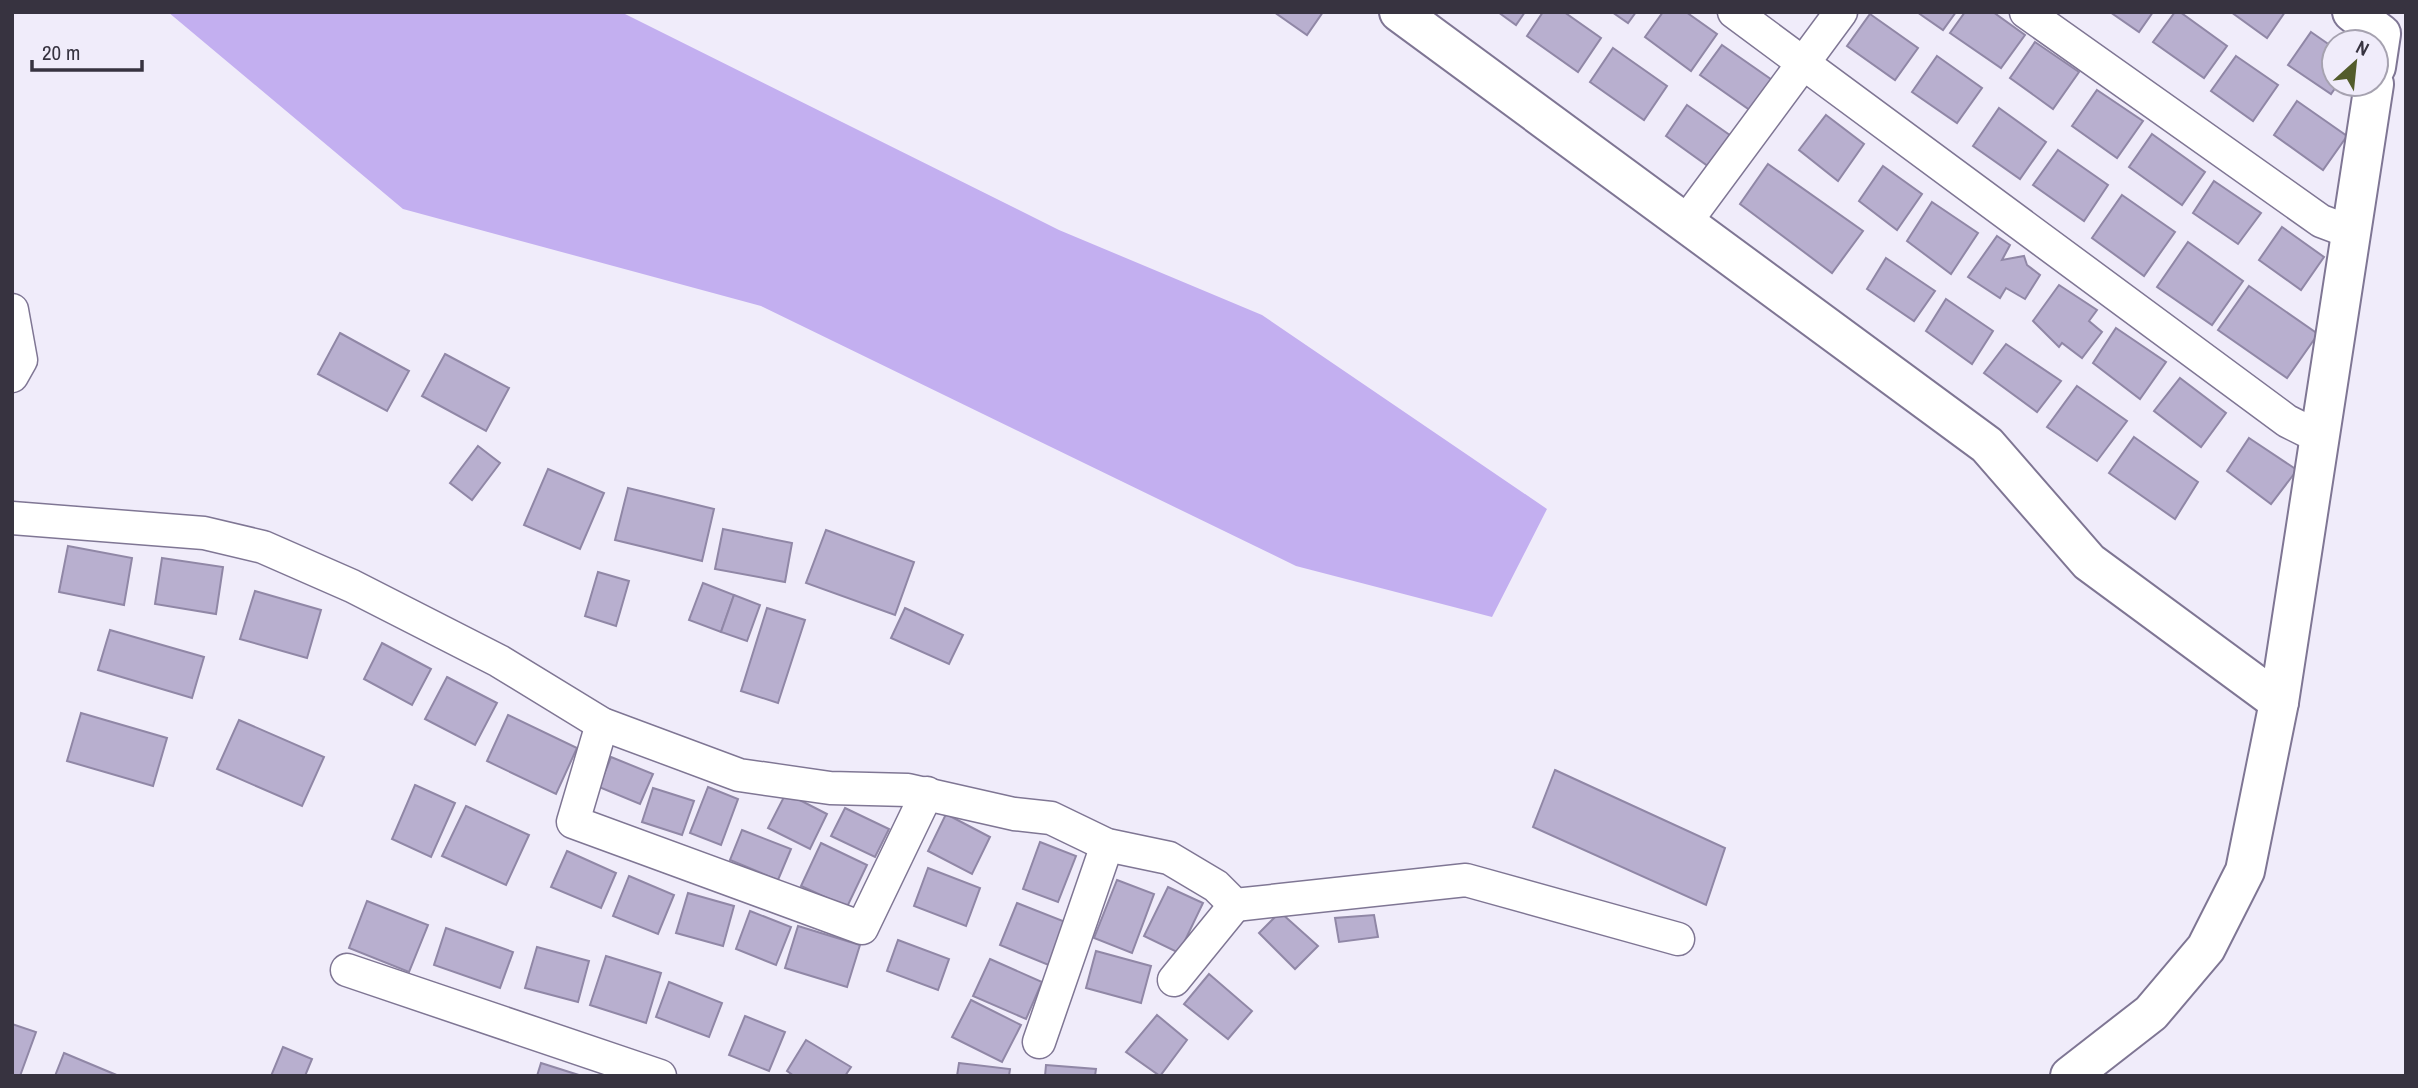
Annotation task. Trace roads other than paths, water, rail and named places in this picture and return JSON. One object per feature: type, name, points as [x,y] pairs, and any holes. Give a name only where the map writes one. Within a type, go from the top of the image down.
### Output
[{"type":"street","points":[[1399,12],[1987,445],[2089,562],[2279,702]]},
{"type":"street","points":[[1734,12],[2287,421],[2319,437]]},
{"type":"street","points":[[1685,223],[1841,12]]},
{"type":"street","points":[[2026,12],[2321,222],[2353,233]]},
{"type":"street","points":[[2070,1076],[2151,1013],[2206,948],[2245,871],[2279,702],[2372,98]]},
{"type":"street","points":[[12,310],[21,360],[12,376]]},
{"type":"street","points":[[12,518],[204,533],[263,547],[352,586],[499,661],[602,724],[739,775],[830,788],[908,790],[1014,814],[1051,818],[1107,845],[1169,858],[1216,886],[1235,905]]},
{"type":"street","points":[[602,724],[573,822],[862,928],[927,793]]},
{"type":"street","points":[[1039,1042],[1107,845]]},
{"type":"street","points":[[1174,980],[1235,905],[1466,880],[1678,939]]},
{"type":"street","points":[[346,970],[660,1076]]}]
